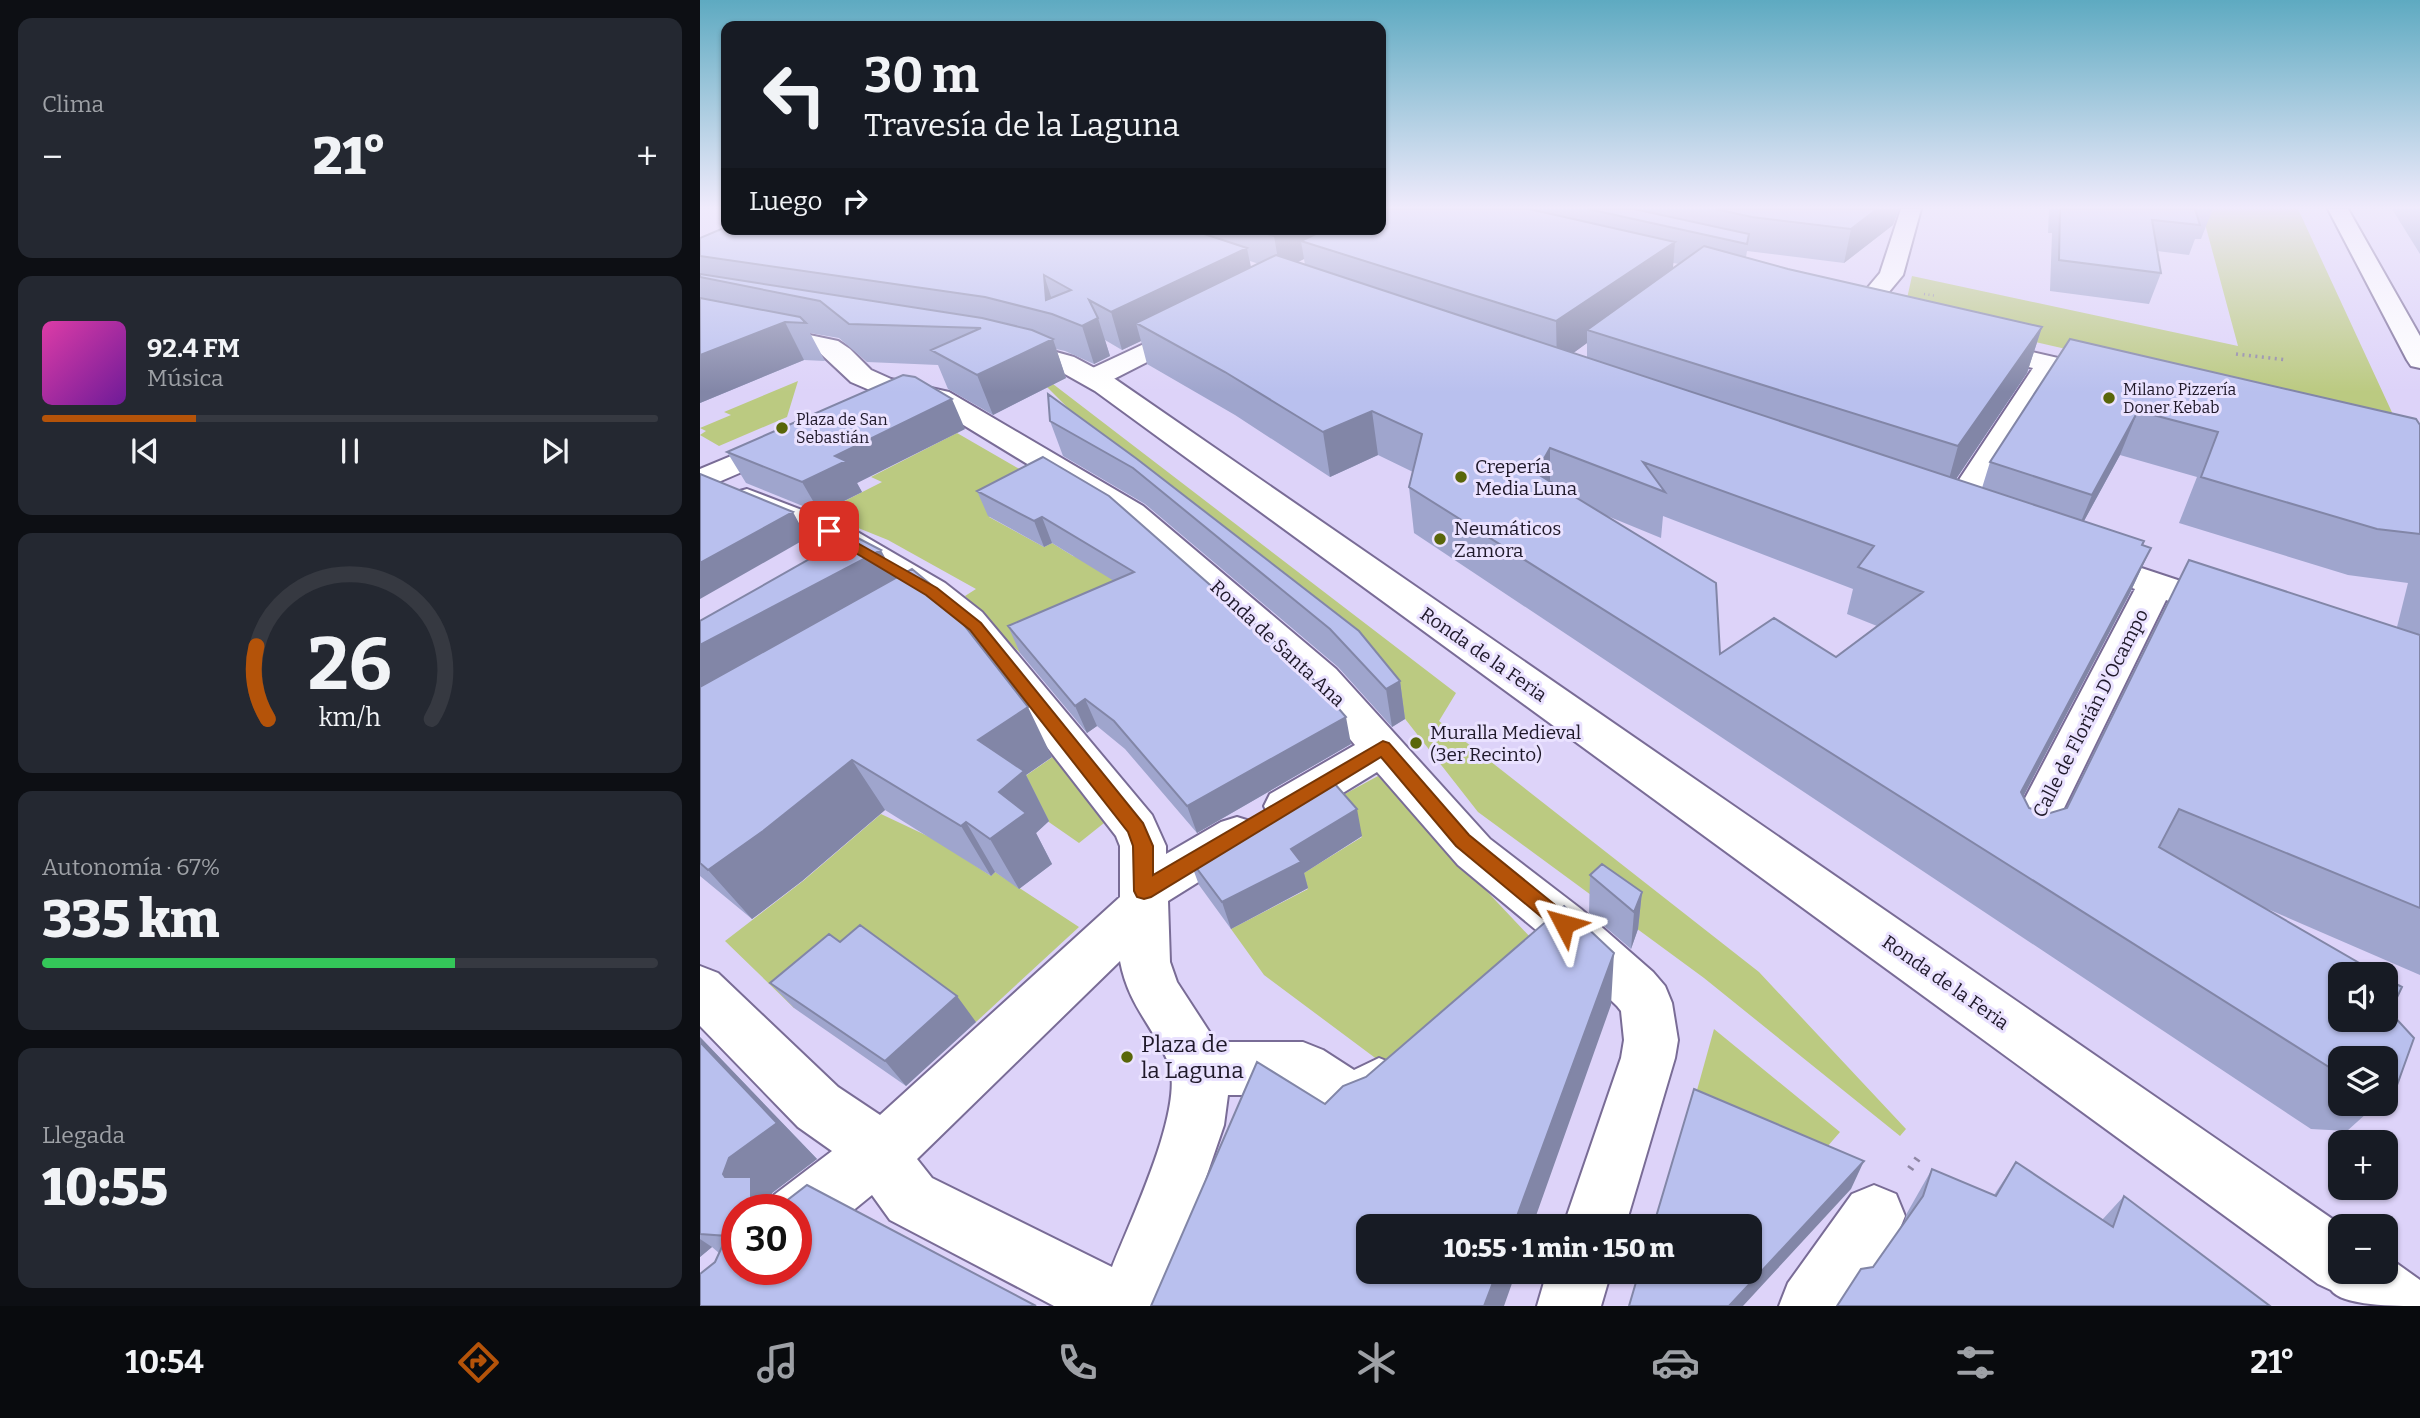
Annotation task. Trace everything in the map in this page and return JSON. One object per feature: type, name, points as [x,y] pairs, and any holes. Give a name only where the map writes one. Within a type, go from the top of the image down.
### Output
[{"type":"street","points":[[1829,311],[1867,320],[1879,291],[1892,270]]},
{"type":"street","points":[[2371,270],[2420,360]]},
{"type":"street","points":[[1855,285],[1879,291]]},
{"type":"street","points":[[700,298],[863,324]]},
{"type":"street","name":"Ronda de Santa Ana","points":[[700,320],[821,344],[836,351],[861,376],[945,401],[1131,513],[1322,679],[1548,937],[1635,989],[1646,1003],[1650,1021],[1648,1058],[1598,1214]]},
{"type":"street","points":[[1094,378],[1208,321]]},
{"type":"street","name":"Ronda de la Feria","points":[[972,341],[1045,356],[1094,378],[2328,1253]]},
{"type":"street","points":[[1954,341],[2129,383]]},
{"type":"street","points":[[1952,513],[2049,364]]},
{"type":"street","points":[[867,407],[905,390]]},
{"type":"street","points":[[701,481],[804,435]]},
{"type":"street","points":[[701,481],[836,534],[940,598],[975,627],[1136,828],[1143,846],[1144,962],[1154,992],[1186,1038],[1200,1069],[1202,1084],[1195,1125],[1130,1306]]},
{"type":"street","name":"Calle de Florián D'Ocampo","points":[[2054,549],[2244,615]]},
{"type":"street","name":"Calle de Florián D'Ocampo","points":[[2025,842],[2156,584]]},
{"type":"street","points":[[904,619],[940,598]]},
{"type":"street","points":[[812,1203],[883,1152],[1144,898],[1383,748]]},
{"type":"street","points":[[700,990],[818,1107],[883,1152],[898,1184],[911,1199],[1121,1306]]},
{"type":"street","points":[[1200,1069],[1303,1069],[1357,1104],[1419,1050]]},
{"type":"street","points":[[1811,1306],[1874,1216]]},
{"type":"street","points":[[1569,1306],[1575,1284]]},
{"type":"street","points":[[2372,1284],[2402,1306]]},
{"type":"path","points":[[2236,354],[2287,360]]},
{"type":"green space","points":[[2217,270],[2326,270],[2396,421],[2250,391],[1904,312],[1912,276],[2238,346]]},
{"type":"green space","points":[[798,381],[787,417],[719,446],[700,435],[706,431],[700,428],[731,415],[724,412]]},
{"type":"green space","points":[[1044,384],[1053,384],[1456,693],[1439,721],[1759,972],[1906,1129],[1900,1136],[1704,978],[1478,812],[1366,669],[1071,437],[1068,408]]},
{"type":"green space","points":[[957,433],[1047,485],[989,517],[1044,547],[1052,543],[1073,556],[1177,584],[1020,653],[965,596],[976,589],[888,540],[821,513],[882,482],[871,477]]},
{"type":"green space","points":[[1057,754],[1109,819],[1079,843],[1004,791]]},
{"type":"green space","points":[[1378,776],[1531,938],[1382,1063],[1264,975],[1231,929],[1308,889],[1299,876],[1362,837],[1332,801]]},
{"type":"green space","points":[[881,814],[936,840],[991,876],[995,872],[1079,927],[976,1022],[870,943],[794,1008],[725,941],[803,881]]},
{"type":"green space","points":[[1714,1029],[1840,1132],[1807,1170],[1689,1119]]},
{"type":"building","points":[[797,270],[1200,270],[1111,312],[1089,300],[1098,318],[1082,326],[1052,314],[985,297]],"holes":[[[1044,275],[1071,290],[1046,300]]]},
{"type":"building","points":[[1245,270],[1321,270],[2144,541],[2142,545],[2151,548],[2021,792],[2029,808],[2047,814],[2067,808],[2189,560],[2420,635],[2420,908],[2179,809],[2159,847],[2358,962],[2328,962],[2328,1032],[2398,1032],[2398,1021],[2414,1038],[2398,1082],[2398,1046],[2328,1046],[2328,1066],[1409,487],[1422,434],[1372,411],[1323,432],[1225,372],[1136,323]],"holes":[[[1550,448],[1665,492],[1643,462],[1874,546],[1858,567],[1923,592],[1836,657],[1774,618],[1720,654],[1716,583],[1536,473]]]},
{"type":"building","points":[[1393,270],[1633,270],[1556,321]]},
{"type":"building","points":[[1671,270],[1792,270],[2042,327],[1958,446],[1587,330]]},
{"type":"building","points":[[2137,270],[2160,270],[2161,273]]},
{"type":"building","points":[[700,274],[982,318],[1032,330],[1053,339],[977,375],[931,350],[981,328],[849,324],[820,301],[700,277]]},
{"type":"building","points":[[700,298],[800,317],[806,323],[785,322],[700,355]]},
{"type":"building","points":[[2070,339],[2416,419],[2420,425],[2420,534],[2377,529],[2201,477],[2218,432],[2138,411],[2092,495],[1990,462]]},
{"type":"building","points":[[903,375],[915,377],[952,399],[835,456],[846,461],[802,482],[727,452]]},
{"type":"building","points":[[1048,394],[1137,459],[1359,631],[1400,681],[1386,689],[1330,629],[1133,468],[1050,421]]},
{"type":"building","points":[[1043,457],[1109,496],[1300,664],[1346,717],[1187,806],[1114,721],[1085,699],[1075,706],[1008,626],[1134,572],[1042,517],[1034,521],[977,491]]},
{"type":"building","points":[[700,474],[793,512],[700,563]]},
{"type":"building","points":[[852,535],[881,550],[700,645],[700,621]]},
{"type":"building","points":[[912,569],[935,588],[1028,707],[978,740],[1024,771],[999,792],[1026,813],[990,839],[966,822],[961,826],[852,760],[763,831],[708,870],[700,863],[700,687]]},
{"type":"building","points":[[1327,775],[1357,809],[1291,849],[1301,862],[1222,902],[1189,858]]},
{"type":"building","points":[[1602,864],[1642,892],[1634,912],[1590,875]]},
{"type":"building","points":[[1564,906],[1614,953],[1518,1214],[1356,1214],[1356,1284],[1492,1284],[1484,1306],[1151,1306],[1257,1062],[1325,1104],[1343,1086],[1366,1077]]},
{"type":"building","points":[[860,925],[957,996],[885,1061],[770,983],[829,934],[840,942]]},
{"type":"building","points":[[700,1042],[777,1123],[729,1158],[723,1174],[725,1177],[751,1177],[751,1194],[721,1194],[721,1236],[700,1234]]},
{"type":"building","points":[[1694,1089],[1864,1161],[1762,1271],[1762,1214],[1657,1214]]},
{"type":"building","points":[[2016,1162],[2113,1227],[2124,1196],[2270,1306],[1837,1306],[1861,1269],[1873,1267],[1923,1196],[1932,1169],[1996,1196]]},
{"type":"building","points":[[807,1185],[1036,1306],[700,1306],[700,1274],[715,1262],[721,1249],[721,1285],[812,1285],[812,1194],[795,1194]]},
{"type":"building","points":[[1635,1284],[1749,1284],[1729,1306],[1629,1306]]},
{"type":"place","name":"Milano Pizzería Doner Kebab","points":[[2109,398]]},
{"type":"place","name":"Plaza de San Sebastián","points":[[782,428]]},
{"type":"place","name":"Crepería Media Luna","points":[[1461,477]]},
{"type":"place","name":"Neumáticos Zamora","points":[[1440,539]]},
{"type":"place","name":"Muralla Medieval (3er Recinto)","points":[[1416,743]]},
{"type":"place","name":"Plaza de la Laguna","points":[[1127,1057]]},
{"type":"route","points":[[829,531],[932,592],[975,627],[1136,828],[1143,846],[1144,891],[1383,748],[1474,852],[1564,924]]}]
